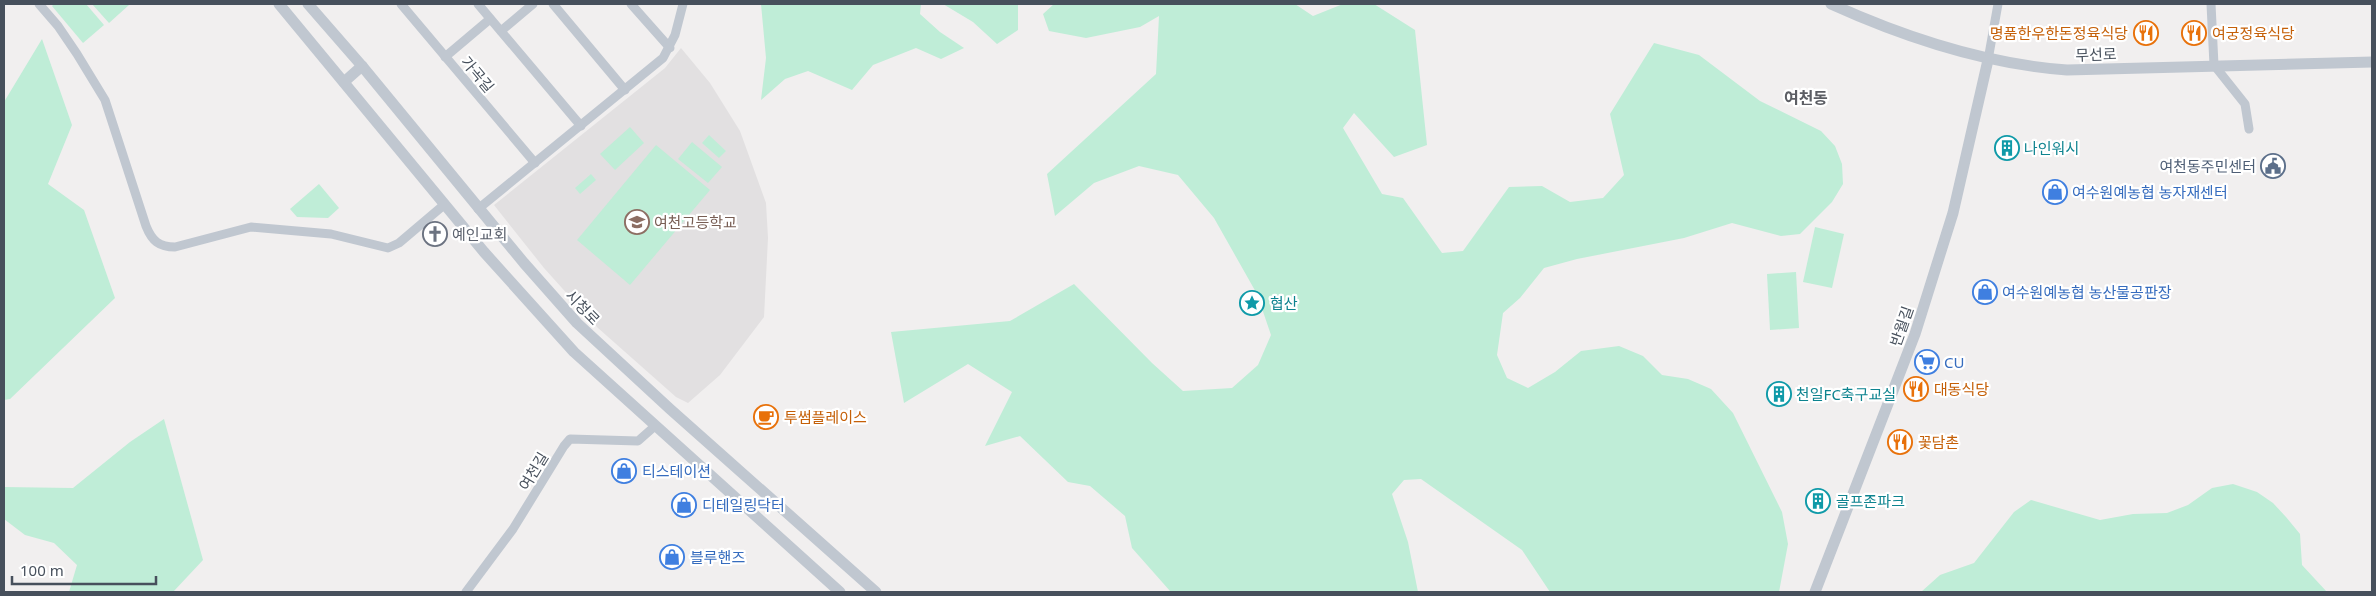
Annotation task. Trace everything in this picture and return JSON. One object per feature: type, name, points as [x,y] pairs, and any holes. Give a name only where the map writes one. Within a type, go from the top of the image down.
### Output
[{"type":"street","points":[[38,4],[58,26],[78,54],[105,100],[146,226],[156,243],[175,247],[251,226],[331,234],[388,248],[399,243],[444,204]]},
{"type":"street","points":[[279,4],[444,204],[516,288],[570,346],[655,426],[840,592]]},
{"type":"street","name":"시청로","points":[[308,4],[362,66],[478,209],[577,323],[670,409],[876,592]]},
{"type":"street","name":"가곡길","points":[[400,4],[535,163]]},
{"type":"street","points":[[478,4],[581,126]]},
{"type":"street","points":[[501,31],[533,4]]},
{"type":"street","points":[[553,4],[625,90]]},
{"type":"street","points":[[631,4],[670,48]]},
{"type":"street","points":[[478,209],[664,58],[670,48],[683,4]]},
{"type":"street","name":"무선로","points":[[1831,4],[1886,27],[1988,60],[2028,67],[2067,70],[2372,62]]},
{"type":"street","points":[[1988,60],[1998,4]]},
{"type":"street","points":[[2211,4],[2214,65],[2245,104],[2249,129]]},
{"type":"street","points":[[446,57],[490,19]]},
{"type":"street","name":"반월길","points":[[1815,592],[1915,334],[1953,213],[1988,60]]},
{"type":"street","points":[[344,82],[362,66]]},
{"type":"street","points":[[655,426],[670,409]]},
{"type":"street","name":"여천길","points":[[466,592],[513,529],[570,439],[638,441],[655,426]]},
{"type":"shaded area","name":"여천고등학교","points":[[681,48],[710,83],[740,131],[766,203],[768,238],[764,317],[720,375],[688,403],[676,397],[598,328],[544,268],[494,205],[665,68]]},
{"type":"green space","points":[[54,4],[86,4],[104,25],[83,43],[52,6]]},
{"type":"green space","points":[[92,4],[128,4],[129,5],[109,23]]},
{"type":"green space","points":[[761,4],[921,4],[920,14],[940,32],[964,48],[941,59],[916,48],[873,65],[852,90],[808,71],[785,79],[761,100],[766,58]]},
{"type":"green space","points":[[943,4],[1018,4],[1018,30],[997,44],[973,22]]},
{"type":"green space","points":[[1054,4],[1295,4],[1313,16],[1343,4],[1374,4],[1415,30],[1427,145],[1394,157],[1354,113],[1343,128],[1382,194],[1403,198],[1442,253],[1463,251],[1509,187],[1542,186],[1570,202],[1603,198],[1624,175],[1610,114],[1654,43],[1699,55],[1760,101],[1821,131],[1835,146],[1842,164],[1843,184],[1832,202],[1800,234],[1781,236],[1732,223],[1684,238],[1577,259],[1544,268],[1520,298],[1503,313],[1497,355],[1507,378],[1528,388],[1555,372],[1581,351],[1619,346],[1643,356],[1662,375],[1688,379],[1711,389],[1733,413],[1782,512],[1788,544],[1779,592],[1550,592],[1522,550],[1421,479],[1404,480],[1392,494],[1408,542],[1418,592],[1170,591],[1132,548],[1125,516],[1090,486],[1068,482],[1020,436],[985,446],[1012,392],[968,364],[904,403],[891,332],[1010,321],[1074,284],[1152,363],[1183,391],[1232,388],[1258,365],[1271,335],[1257,294],[1214,218],[1178,175],[1139,166],[1094,183],[1055,216],[1047,174],[1156,74],[1159,16],[1140,27],[1086,38],[1049,31],[1043,14]]},
{"type":"green space","points":[[42,39],[72,125],[48,184],[84,210],[115,298],[10,399],[4,400],[4,102]]},
{"type":"green space","points":[[630,127],[644,143],[615,170],[600,154]]},
{"type":"green space","points":[[709,135],[726,151],[719,158],[702,143]]},
{"type":"green space","points":[[692,142],[722,167],[708,183],[678,159]]},
{"type":"green space","points":[[656,145],[710,190],[630,285],[577,240]]},
{"type":"green space","points":[[591,174],[596,180],[580,194],[575,188]]},
{"type":"green space","points":[[319,184],[339,208],[328,218],[297,217],[290,209]]},
{"type":"green space","points":[[1815,227],[1844,234],[1832,288],[1803,282]]},
{"type":"green space","points":[[1796,272],[1799,328],[1770,330],[1767,274]]},
{"type":"green space","points":[[164,419],[203,560],[173,592],[69,592],[77,565],[54,543],[25,535],[4,519],[4,487],[73,488],[130,442]]},
{"type":"green space","points":[[2233,484],[2257,492],[2273,503],[2286,517],[2300,534],[2302,565],[2327,592],[1921,592],[1940,575],[1974,563],[2014,512],[2031,500],[2100,520],[2133,514],[2167,513],[2188,505],[2212,488]]},
{"type":"place","name":"명품한우한돈정육식당","points":[[2146,33]]},
{"type":"place","name":"여궁정육식당","points":[[2194,33]]},
{"type":"place","name":"나인워시","points":[[2007,148]]},
{"type":"place","name":"여천동주민센터","points":[[2273,166]]},
{"type":"place","name":"여수원예농협 농자재센터","points":[[2055,192]]},
{"type":"place","name":"여천고등학교","points":[[637,222]]},
{"type":"place","name":"예인교회","points":[[435,234]]},
{"type":"place","name":"여수원예농협 농산물공판장","points":[[1985,292]]},
{"type":"place","name":"협산","points":[[1252,303]]},
{"type":"place","name":"CU","points":[[1927,362]]},
{"type":"place","name":"대동식당","points":[[1916,389]]},
{"type":"place","name":"천일FC축구교실","points":[[1779,394]]},
{"type":"place","name":"투썸플레이스","points":[[766,417]]},
{"type":"place","name":"꽃담촌","points":[[1900,442]]},
{"type":"place","name":"티스테이션","points":[[624,471]]},
{"type":"place","name":"골프존파크","points":[[1818,501]]},
{"type":"place","name":"디테일링닥터","points":[[684,505]]},
{"type":"place","name":"블루핸즈","points":[[672,557]]},
{"type":"district","name":"여천동","points":[[1806,98]]}]
